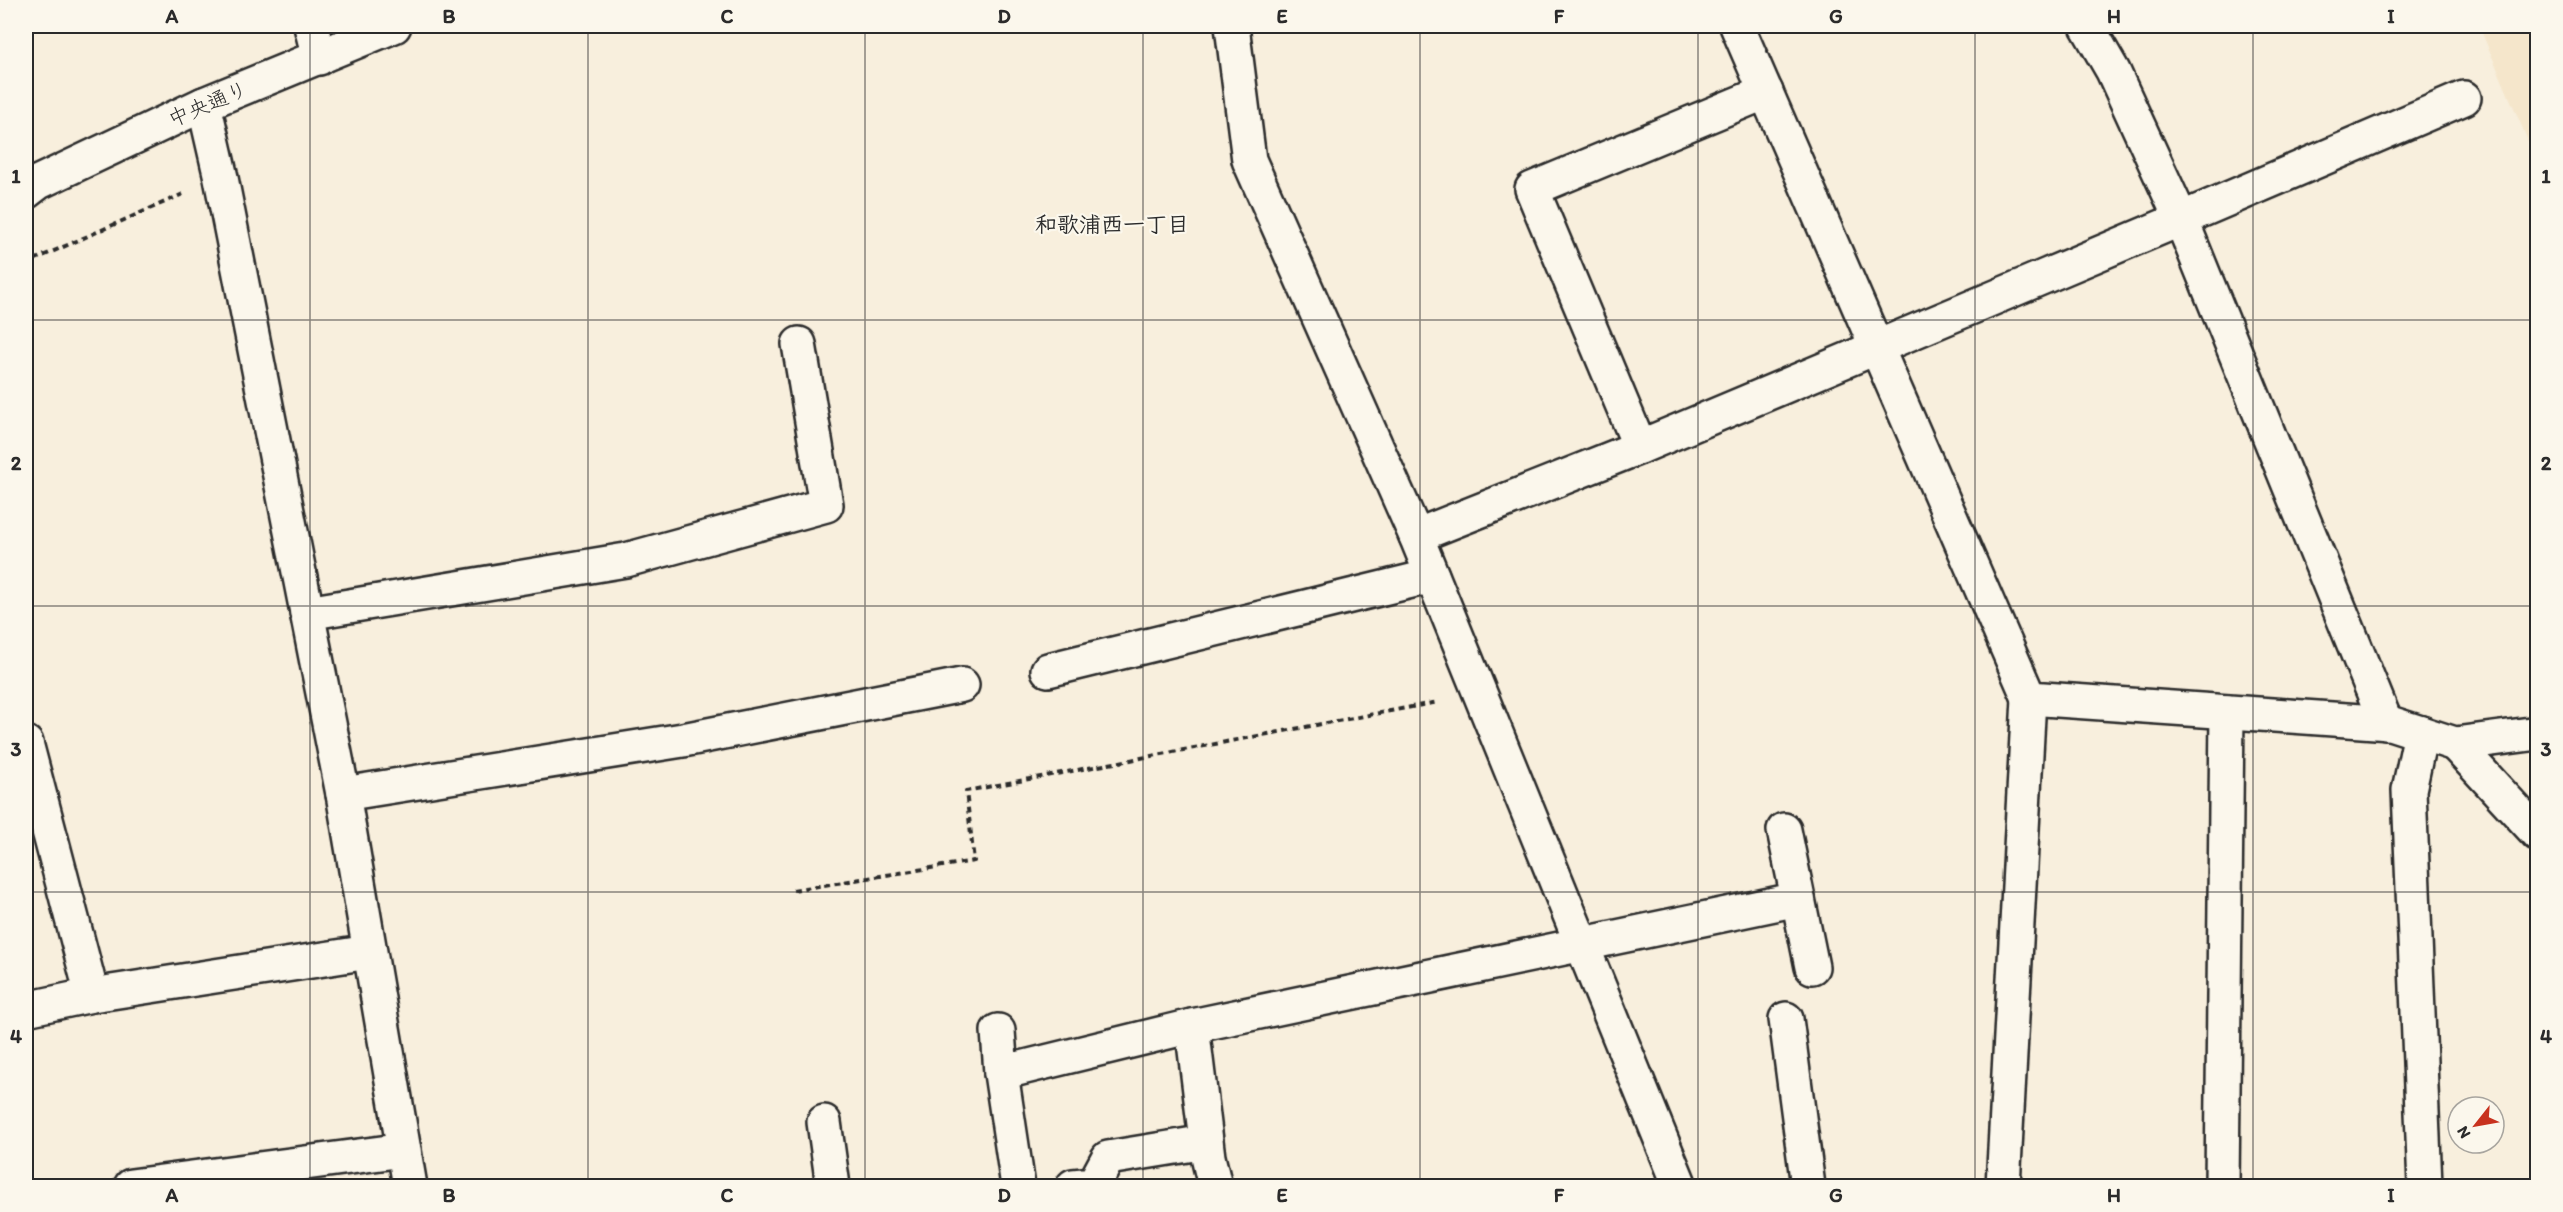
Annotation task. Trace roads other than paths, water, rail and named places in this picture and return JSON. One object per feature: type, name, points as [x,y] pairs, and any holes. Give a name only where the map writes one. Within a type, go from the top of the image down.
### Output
[{"type":"main road","points":[[310,26],[319,58]]},
{"type":"main road","name":"中央通り","points":[[26,192],[39,182],[204,104],[394,26]]},
{"type":"main road","points":[[1232,26],[1249,160],[1416,536],[1680,1186]]},
{"type":"main road","points":[[1737,26],[2029,698],[2003,1186]]},
{"type":"main road","points":[[2087,26],[2113,71],[2181,219],[2386,723]]},
{"type":"main road","points":[[1640,447],[1532,189],[1766,92]]},
{"type":"main road","points":[[1416,536],[1640,447],[1877,348],[2464,98]]},
{"type":"main road","points":[[204,104],[221,178],[343,794],[410,1186]]},
{"type":"main road","points":[[307,613],[626,560],[826,505],[799,344]]},
{"type":"main road","points":[[1048,670],[1432,576]]},
{"type":"main road","points":[[343,794],[683,740],[962,685]]},
{"type":"main road","points":[[2029,698],[2386,723],[2455,744],[2538,733]]},
{"type":"main road","points":[[2222,1186],[2227,712]]},
{"type":"main road","points":[[2421,733],[2409,790],[2425,1186]]},
{"type":"main road","points":[[26,743],[92,995]]},
{"type":"main road","points":[[2455,744],[2538,834]]},
{"type":"main road","points":[[1784,830],[1812,967]]},
{"type":"main road","points":[[1001,1073],[1192,1026],[1798,899]]},
{"type":"main road","points":[[26,1009],[92,995],[369,952]]},
{"type":"main road","points":[[1786,1019],[1808,1186]]},
{"type":"main road","points":[[1192,1026],[1206,1142],[1215,1186]]},
{"type":"main road","points":[[998,1031],[1001,1073],[1018,1186]]},
{"type":"main road","points":[[824,1122],[833,1186]]},
{"type":"main road","points":[[1073,1186],[1094,1184],[1108,1158],[1206,1142]]},
{"type":"main road","points":[[131,1186],[404,1149]]},
{"type":"district","name":"和歌浦西一丁目","points":[[1112,224]]}]
